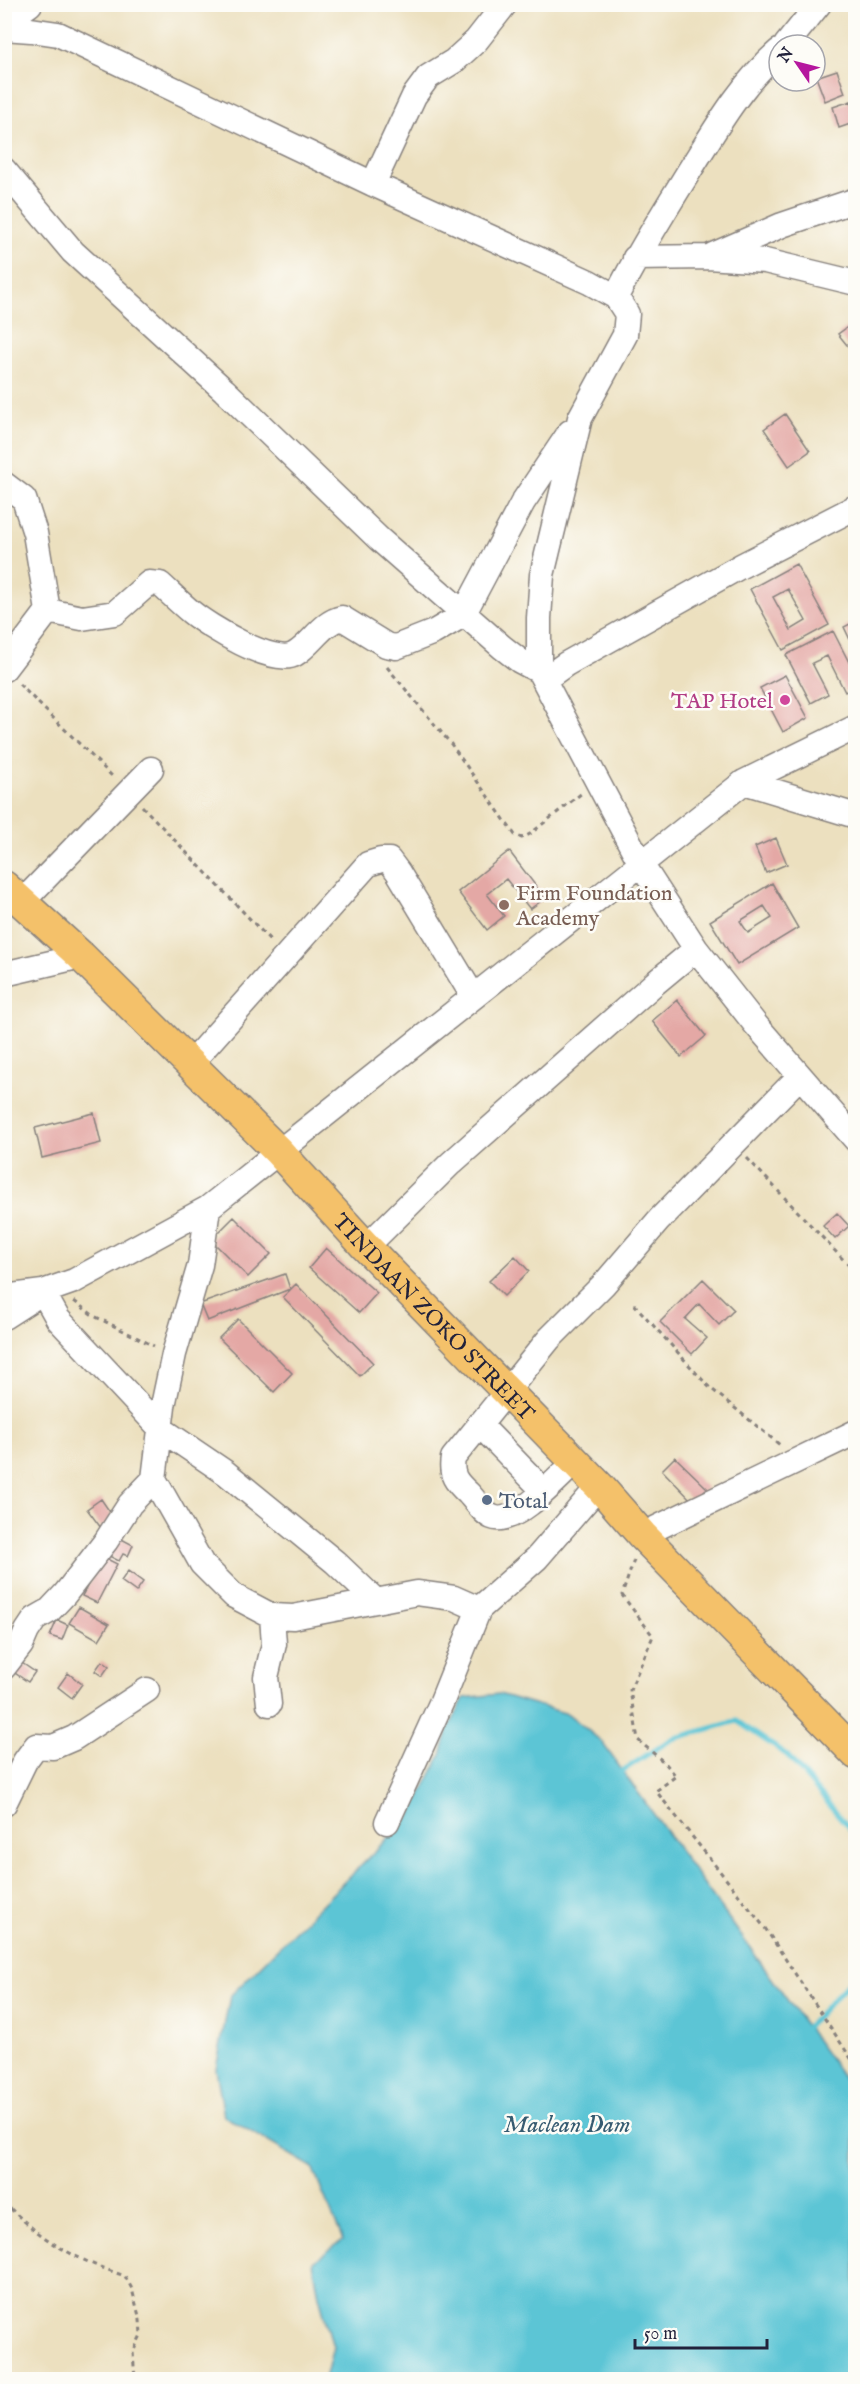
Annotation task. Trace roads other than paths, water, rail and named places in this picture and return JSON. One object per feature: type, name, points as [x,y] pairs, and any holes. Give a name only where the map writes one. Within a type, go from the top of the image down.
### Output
[{"type":"main road","name":"TINDAAN ZOKO STREET","points":[[13,894],[81,957],[278,1151],[366,1247],[855,1754]]},
{"type":"street","points":[[4,23],[30,4]]},
{"type":"street","points":[[373,184],[414,96],[428,77],[454,61],[476,41],[505,4]]},
{"type":"street","points":[[796,33],[819,4]]},
{"type":"street","points":[[4,28],[57,34],[373,184],[589,282],[616,297],[627,314],[625,335],[580,418],[523,502],[463,615],[434,632],[396,647],[386,645],[342,618],[333,620],[294,656],[283,657],[244,645],[192,613],[160,584],[149,584],[115,613],[82,618],[48,611]]},
{"type":"street","points":[[616,297],[635,258],[732,104],[757,70],[767,61]]},
{"type":"street","points":[[4,170],[73,252],[224,390],[379,539],[463,615],[520,661],[542,675]]},
{"type":"street","points":[[708,257],[782,225],[855,200]]},
{"type":"street","points":[[635,258],[708,257],[765,261],[855,283]]},
{"type":"street","points":[[580,418],[542,575],[539,618],[542,675],[641,864],[696,949],[855,1140]]},
{"type":"street","points":[[4,484],[24,499],[35,533],[48,611],[9,673]]},
{"type":"street","points":[[542,675],[566,664],[741,566],[855,507]]},
{"type":"street","points":[[4,1297],[49,1290],[74,1281],[208,1208],[744,782],[855,727]]},
{"type":"street","points":[[13,894],[129,792],[151,769]]},
{"type":"street","points":[[744,782],[855,816]]},
{"type":"street","points":[[190,1064],[368,864],[381,860],[389,860],[473,996]]},
{"type":"street","points":[[366,1247],[450,1164],[696,949]]},
{"type":"street","points":[[4,974],[81,957]]},
{"type":"street","points":[[575,1462],[517,1513],[504,1518],[491,1516],[454,1480],[451,1468],[453,1458],[549,1339],[800,1076]]},
{"type":"street","points":[[4,1667],[21,1645],[35,1619],[49,1611],[65,1594],[106,1541],[130,1504],[154,1479],[174,1354],[200,1265],[208,1208]]},
{"type":"street","points":[[4,1317],[49,1290]]},
{"type":"street","points":[[49,1290],[58,1319],[161,1429],[225,1473],[335,1562],[376,1601]]},
{"type":"street","points":[[479,1424],[544,1491]]},
{"type":"street","points":[[642,1535],[855,1431]]},
{"type":"street","points":[[154,1479],[202,1564],[234,1596],[272,1616],[293,1617],[417,1593],[454,1598],[479,1609]]},
{"type":"street","points":[[387,1822],[442,1701],[479,1609],[537,1558],[599,1486]]},
{"type":"street","points":[[268,1704],[266,1677],[274,1644],[272,1616]]},
{"type":"street","points":[[4,1804],[36,1746],[53,1747],[74,1738],[147,1690]]},
{"type":"water","name":"Maclean Dam","points":[[499,1694],[568,1714],[601,1741],[855,2094],[855,2379],[325,2379],[333,2347],[319,2296],[313,2262],[343,2240],[312,2167],[224,2116],[216,2069],[230,1996],[410,1816],[441,1755],[449,1728],[464,1698]]},
{"type":"waterway","points":[[622,1771],[672,1739],[737,1721],[787,1755],[856,1836]]},
{"type":"waterway","points":[[807,2027],[856,1975]]},
{"type":"place","name":"TAP Hotel","points":[[785,700]]},
{"type":"place","name":"Firm Foundation Academy","points":[[504,905]]},
{"type":"place","name":"Total","points":[[487,1500]]}]
